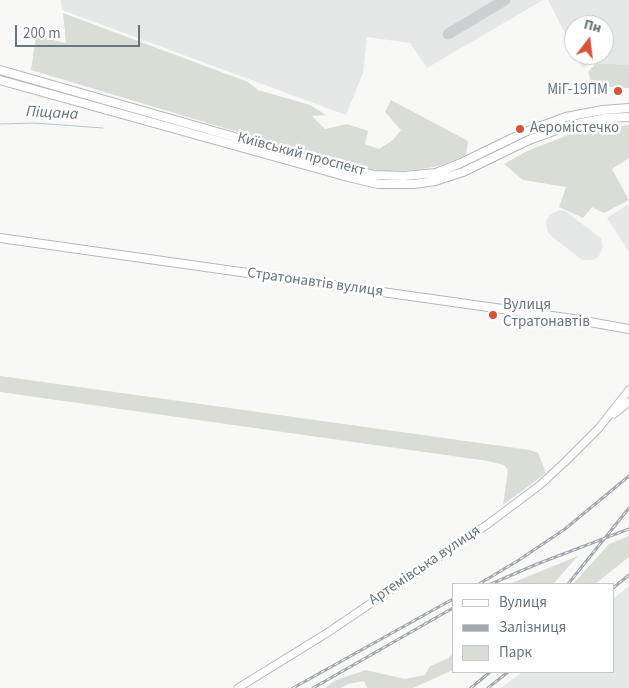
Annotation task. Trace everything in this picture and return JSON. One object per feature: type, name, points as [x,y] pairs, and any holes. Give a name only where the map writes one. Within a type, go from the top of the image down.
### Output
[{"type":"main road","name":"Київський проспект","points":[[0,70],[343,168],[374,175],[404,176],[436,172],[566,117],[603,110],[628,112]]},
{"type":"main road","name":"Київський проспект","points":[[0,80],[378,184],[414,184],[435,181],[463,172],[533,138],[567,126],[628,112]]},
{"type":"main road","points":[[508,140],[512,148]]},
{"type":"main road","points":[[490,149],[497,156]]},
{"type":"main road","name":"Стратонавтів вулиця","points":[[0,238],[573,319],[629,329]]},
{"type":"main road","points":[[573,319],[629,325]]},
{"type":"main road","name":"Артемівська вулиця","points":[[599,428],[629,390]]},
{"type":"main road","name":"Артемівська вулиця","points":[[238,688],[326,633],[488,524],[552,475],[599,428],[629,402]]},
{"type":"shaded area","points":[[61,0],[543,0],[427,68],[410,43],[367,37],[363,73],[346,115],[62,10]]},
{"type":"shaded area","points":[[548,0],[629,0],[629,65],[614,64],[614,15],[564,15],[564,31]]},
{"type":"shaded area","points":[[627,205],[629,207],[629,252],[607,218]]},
{"type":"shaded area","points":[[559,210],[565,211],[601,238],[603,246],[599,256],[594,260],[582,260],[550,235],[547,230],[546,221],[550,215]]},
{"type":"shaded area","points":[[629,586],[629,688],[501,688],[521,673],[614,673],[614,598]]},
{"type":"green space","points":[[63,13],[248,82],[258,90],[310,105],[326,115],[312,116],[325,129],[347,124],[368,131],[365,144],[379,149],[393,140],[401,130],[385,112],[391,100],[468,141],[466,155],[439,166],[416,170],[384,171],[351,166],[31,70],[36,36],[66,43]]},
{"type":"green space","points":[[594,65],[629,65],[629,88],[608,87],[591,82],[588,72]]},
{"type":"green space","points":[[629,125],[629,158],[612,169],[629,200],[604,213],[592,207],[583,218],[559,207],[566,187],[523,180],[504,164],[527,151],[571,134]]},
{"type":"green space","points":[[0,376],[530,450],[538,453],[546,473],[503,505],[508,470],[504,465],[488,461],[0,392]]},
{"type":"green space","points":[[629,536],[629,557],[596,583],[574,583],[609,544]]},
{"type":"green space","points":[[578,556],[554,583],[512,583]]},
{"type":"green space","points":[[452,654],[452,670],[413,688],[367,688],[364,681],[348,684],[341,688],[325,688],[336,680],[366,670],[405,679],[425,675],[430,666],[449,658]]},
{"type":"waterway","name":"Піщана","points":[[0,124],[34,123],[103,128]]},
{"type":"taxiway","points":[[448,34],[505,0]]},
{"type":"railway","points":[[481,583],[565,529],[629,476]]},
{"type":"railway","points":[[569,583],[629,508]]},
{"type":"railway","points":[[493,583],[629,529]]},
{"type":"railway","points":[[614,587],[629,575]]},
{"type":"railway","points":[[293,688],[452,600]]},
{"type":"railway","points":[[313,688],[452,609]]},
{"type":"railway","points":[[471,688],[489,673]]},
{"type":"railway","points":[[488,688],[507,673]]},
{"type":"place","name":"МіГ-19ПМ","points":[[618,91]]},
{"type":"place","name":"Аеромістечко","points":[[520,129]]},
{"type":"place","name":"Вулиця Стратонавтів","points":[[493,315]]}]
